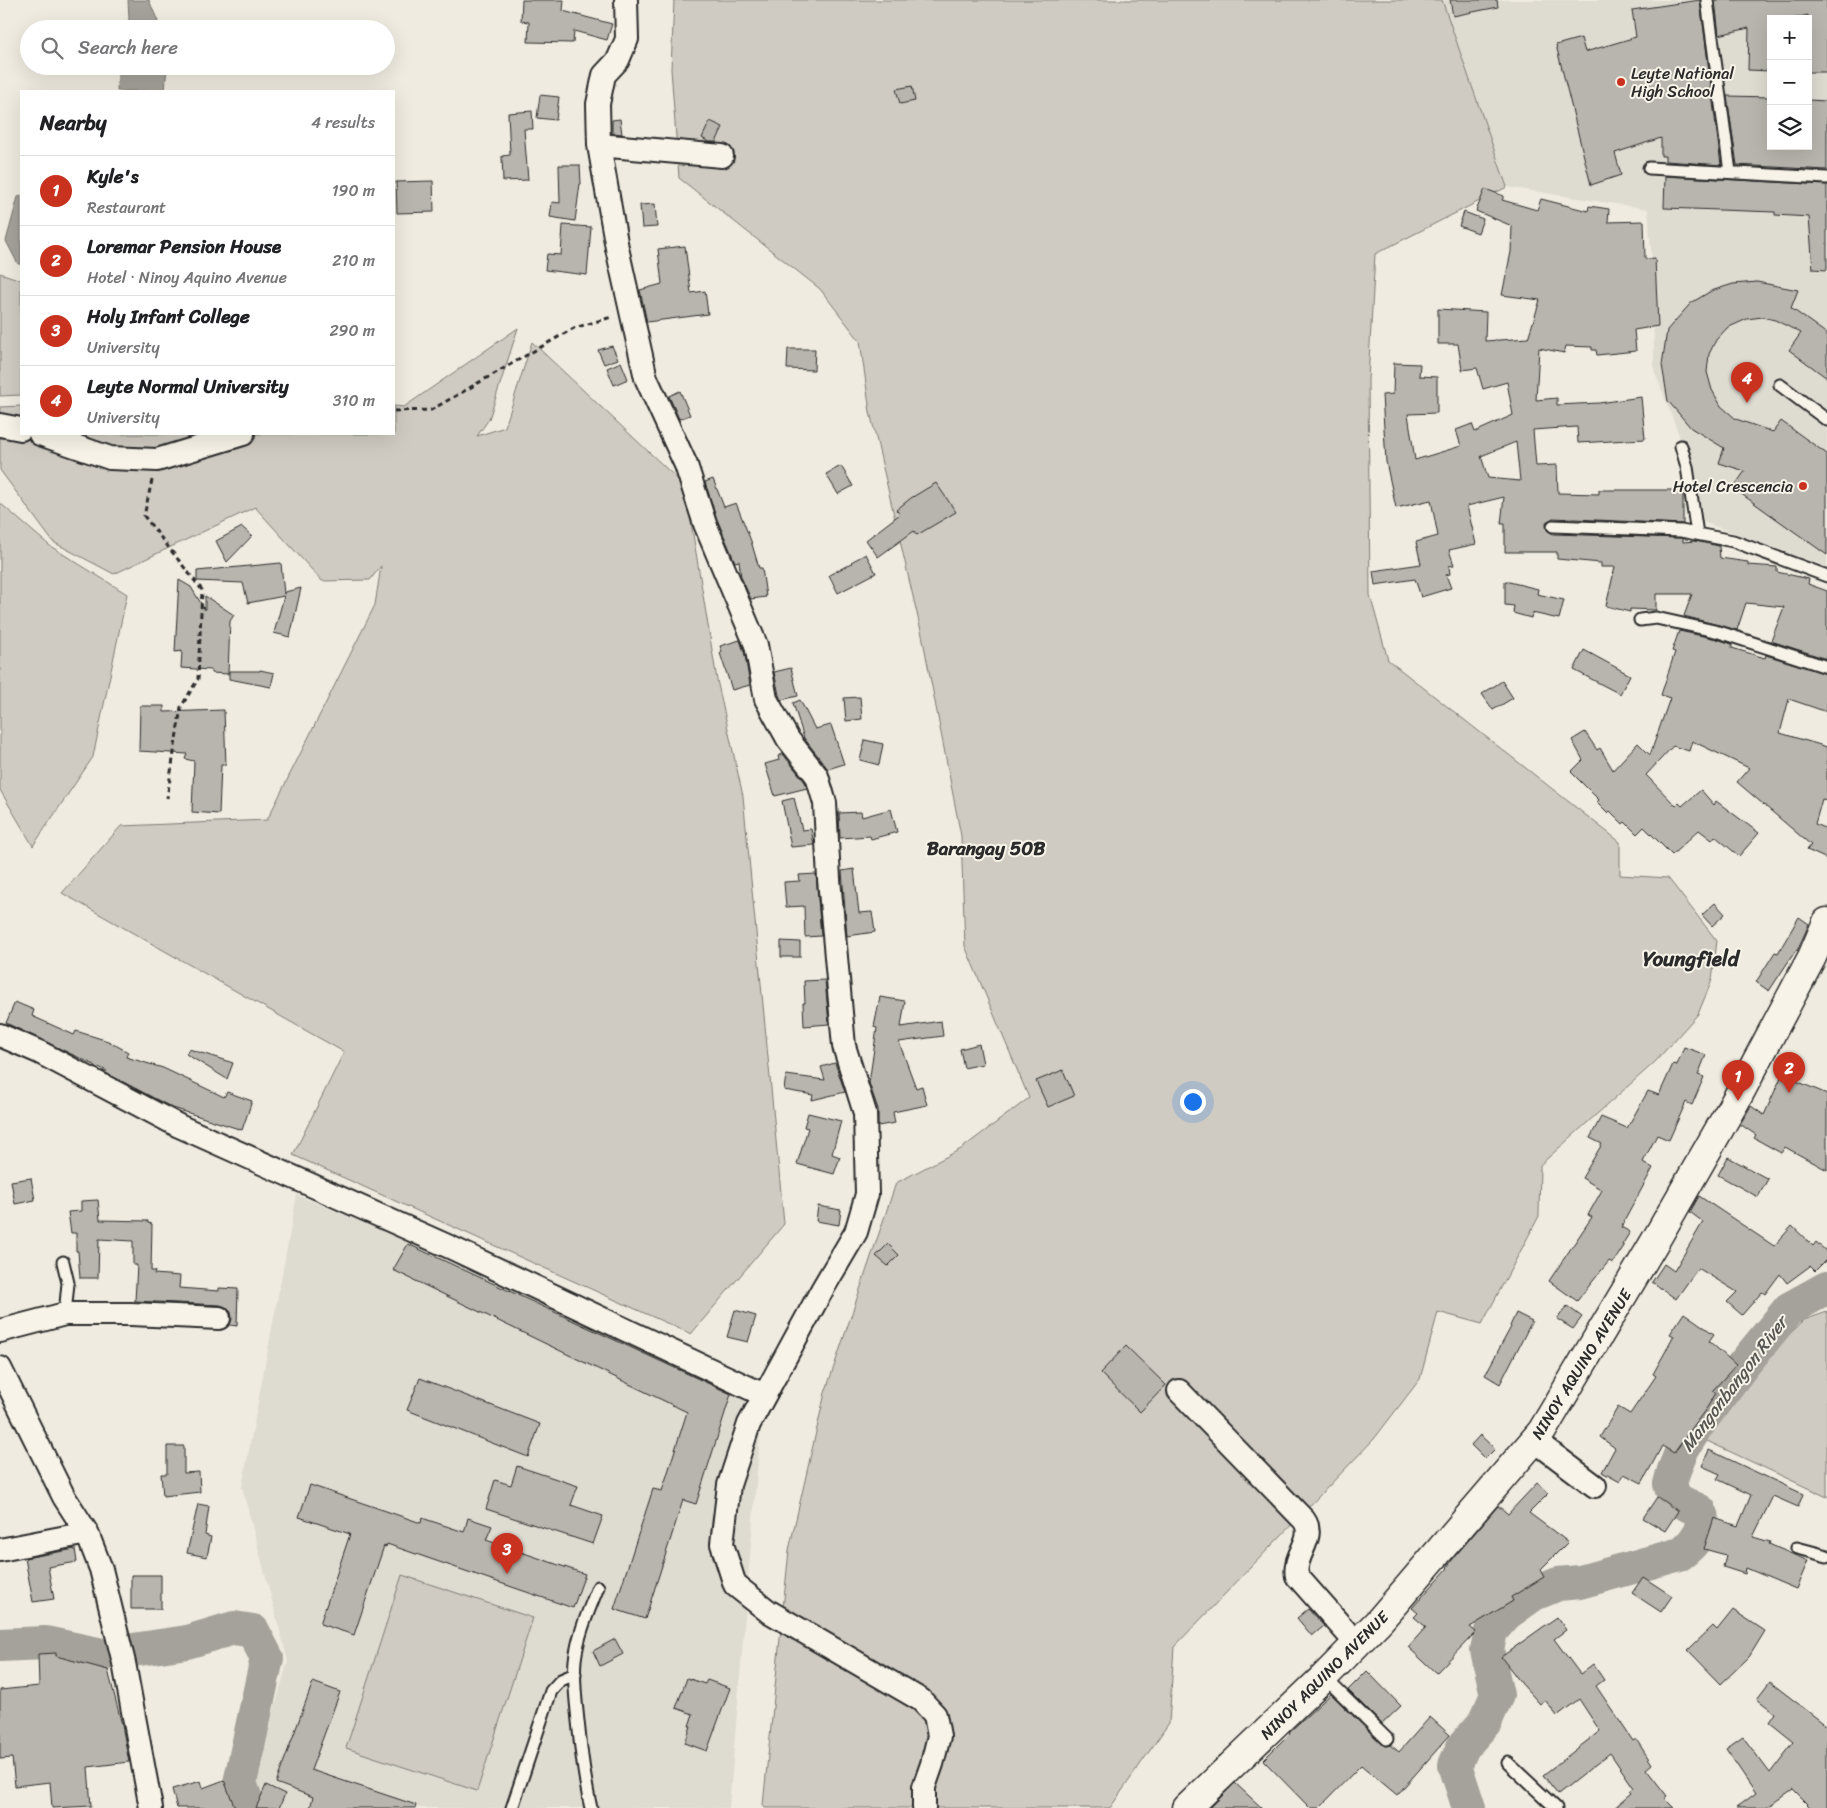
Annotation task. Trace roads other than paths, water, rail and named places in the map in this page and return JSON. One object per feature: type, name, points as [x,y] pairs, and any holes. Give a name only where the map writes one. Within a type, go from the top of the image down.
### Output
[{"type":"main road","name":"NINOY AQUINO AVENUE","points":[[1187,1808],[1324,1677],[1380,1620],[1542,1431],[1654,1243],[1736,1100],[1812,957],[1827,922]]},
{"type":"street","points":[[626,0],[627,39],[618,60],[604,75],[598,104],[599,145],[617,248],[646,378],[686,465],[705,524],[756,645],[766,699],[788,739],[818,776],[825,803],[828,879],[844,1046],[865,1113],[867,1194],[856,1232],[749,1424],[729,1485],[722,1544],[735,1585],[768,1611],[921,1700],[935,1715],[939,1736],[924,1787],[924,1808]]},
{"type":"street","points":[[599,145],[722,156]]},
{"type":"street","points":[[0,426],[20,429]]},
{"type":"street","points":[[43,435],[110,458],[156,460],[240,435]]},
{"type":"street","points":[[0,1035],[39,1052],[180,1126],[452,1248],[764,1395]]},
{"type":"street","points":[[0,1331],[65,1314],[131,1314],[219,1318]]},
{"type":"street","points":[[0,1368],[64,1497],[87,1533],[101,1569],[118,1636],[151,1808]]},
{"type":"street","points":[[1178,1391],[1304,1520],[1308,1526],[1308,1537],[1296,1564],[1297,1576],[1356,1643]]},
{"type":"street","points":[[1534,1440],[1594,1486]]},
{"type":"street","points":[[0,1550],[87,1533]]},
{"type":"lane","points":[[1707,0],[1730,172]]},
{"type":"lane","points":[[1649,168],[1827,178]]},
{"type":"lane","points":[[1780,385],[1827,420]]},
{"type":"lane","points":[[1681,446],[1698,534]]},
{"type":"lane","points":[[1552,526],[1681,531],[1698,534],[1733,541],[1827,576]]},
{"type":"lane","points":[[1640,620],[1656,618],[1719,632],[1827,667]]},
{"type":"lane","points":[[63,1262],[68,1283],[65,1314]]},
{"type":"lane","points":[[1797,1548],[1827,1556]]},
{"type":"lane","points":[[591,1808],[584,1777],[575,1674],[583,1624],[598,1587]]},
{"type":"lane","points":[[512,1808],[551,1691],[561,1680],[575,1674]]},
{"type":"lane","points":[[1324,1677],[1387,1739]]},
{"type":"lane","points":[[1508,1763],[1556,1808]]},
{"type":"waterway","name":"Mangonbangon River","points":[[1469,1808],[1455,1765],[1463,1747],[1485,1722],[1497,1695],[1487,1650],[1491,1631],[1506,1614],[1534,1594],[1558,1584],[1580,1582],[1680,1554],[1690,1546],[1698,1536],[1702,1524],[1700,1511],[1675,1499],[1670,1484],[1683,1448],[1699,1423],[1743,1365],[1789,1309],[1827,1288]]},
{"type":"waterway","name":"Mangonbangon River","points":[[133,1650],[187,1642],[234,1628],[253,1631],[267,1658],[240,1783],[249,1808]]},
{"type":"waterway","name":"Mangonbangon River","points":[[0,1645],[45,1643],[102,1655]]},
{"type":"place","name":"Leyte National High School","points":[[1621,82]]},
{"type":"place","name":"Leyte Normal University","points":[[1747,403]]},
{"type":"place","name":"Hotel Crescencia","points":[[1803,486]]},
{"type":"place","name":"Loremar Pension House","points":[[1789,1093]]},
{"type":"place","name":"Kyle's","points":[[1738,1101]]},
{"type":"place","name":"Holy Infant College","points":[[507,1574]]},
{"type":"district","name":"Barangay 50B","points":[[986,848]]},
{"type":"district","name":"Youngfield","points":[[1691,959]]}]
